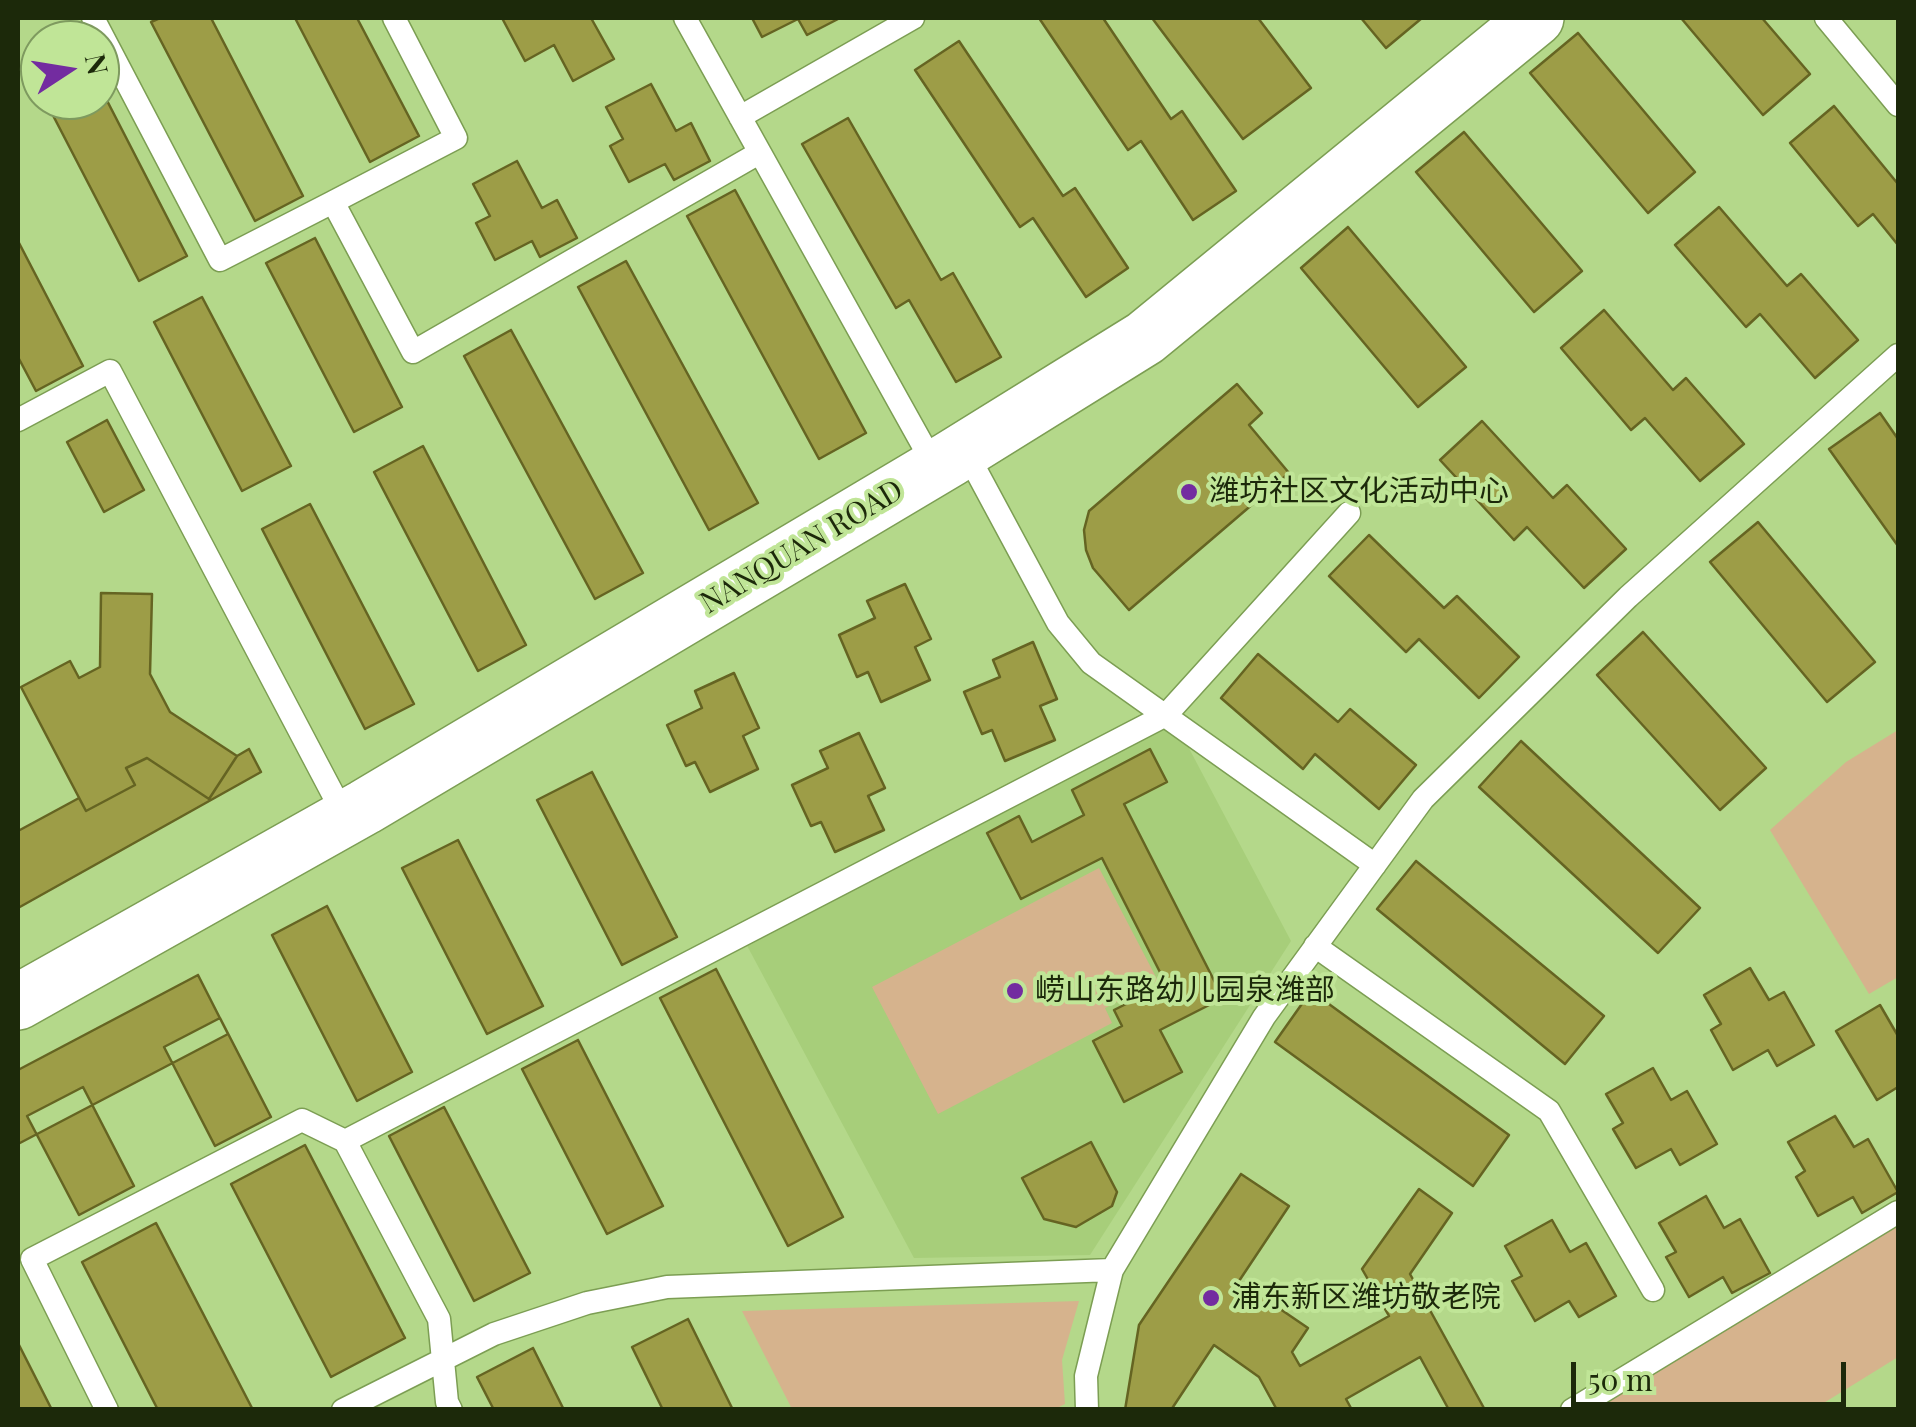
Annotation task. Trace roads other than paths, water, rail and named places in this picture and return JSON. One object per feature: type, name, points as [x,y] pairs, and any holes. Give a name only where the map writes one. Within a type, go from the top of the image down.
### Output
[{"type":"street","name":"NANQUAN ROAD","points":[[18,1002],[346,818],[1145,338],[1536,18]]},
{"type":"lane","points":[[93,18],[220,260],[456,138],[394,18]]},
{"type":"lane","points":[[686,18],[759,153],[950,458],[1058,623],[1090,663],[1375,864]]},
{"type":"lane","points":[[740,117],[913,18]]},
{"type":"lane","points":[[1826,18],[1898,106]]},
{"type":"lane","points":[[333,202],[413,352],[759,153]]},
{"type":"lane","points":[[1087,1410],[1086,1376],[1112,1270],[1264,1018],[1423,799],[1628,597],[1898,354]]},
{"type":"lane","points":[[18,420],[110,371],[346,818]]},
{"type":"lane","points":[[344,1141],[1166,715],[1349,513]]},
{"type":"lane","points":[[1316,946],[1549,1111],[1653,1290]]},
{"type":"lane","points":[[107,1410],[32,1259],[302,1120],[344,1141],[439,1319],[451,1410]]},
{"type":"lane","points":[[1572,1410],[1898,1212]]},
{"type":"lane","points":[[343,1410],[494,1334],[587,1303],[667,1287],[1112,1270]]},
{"type":"place","name":"潍坊社区文化活动中心","points":[[1189,492]]},
{"type":"place","name":"崂山东路幼儿园泉潍部","points":[[1015,991]]},
{"type":"place","name":"浦东新区潍坊敬老院","points":[[1211,1298]]}]
